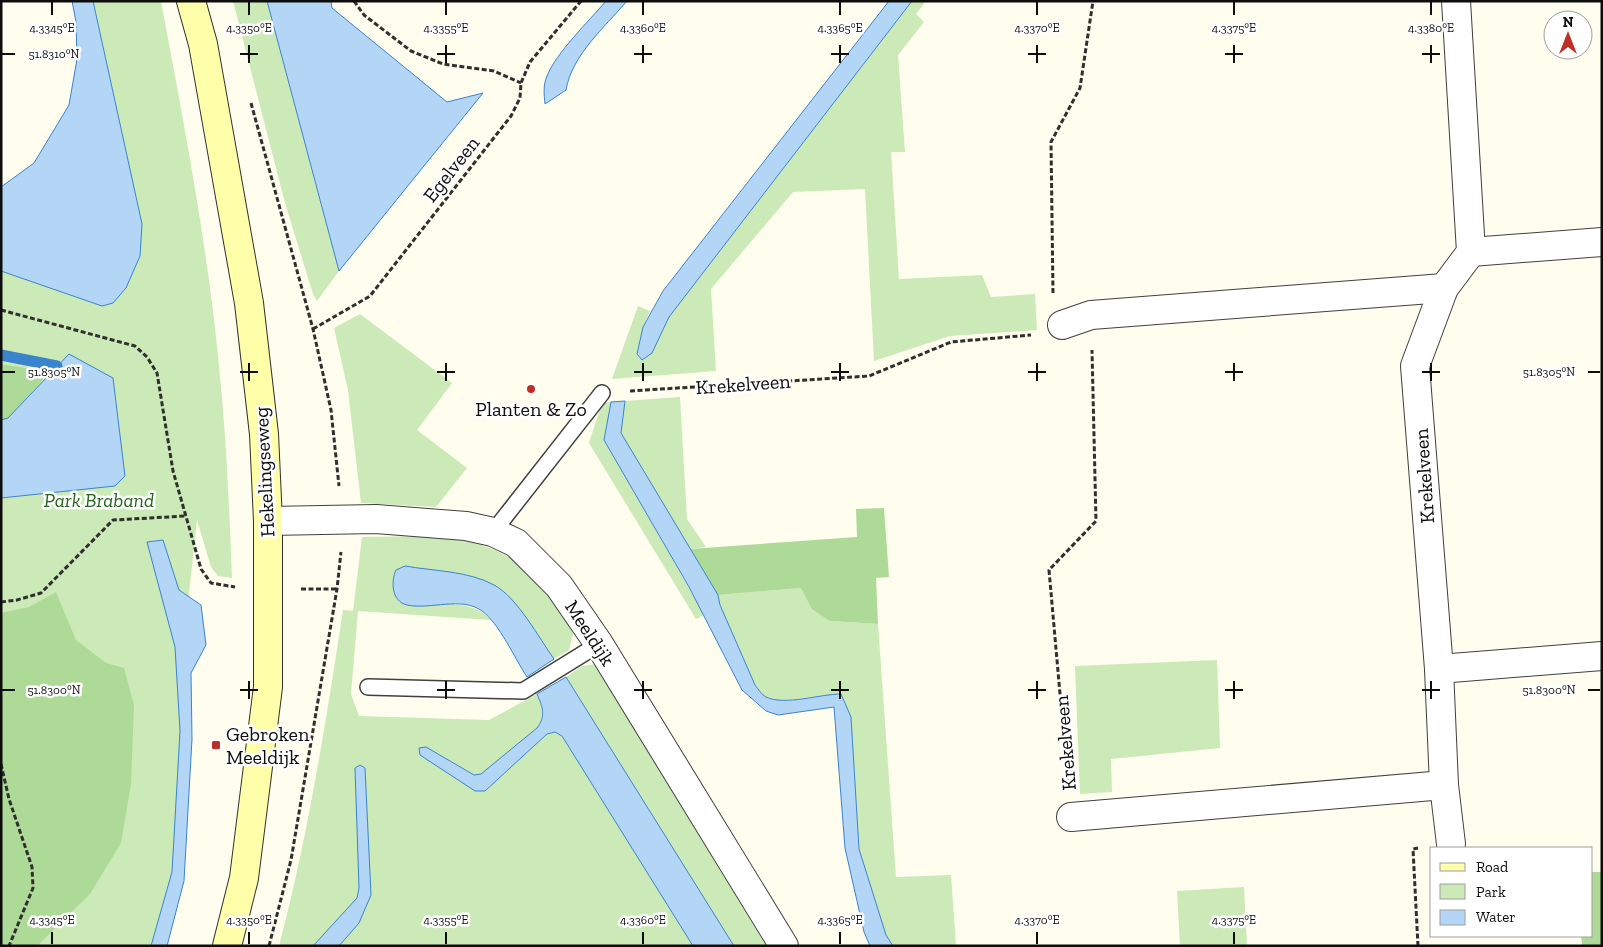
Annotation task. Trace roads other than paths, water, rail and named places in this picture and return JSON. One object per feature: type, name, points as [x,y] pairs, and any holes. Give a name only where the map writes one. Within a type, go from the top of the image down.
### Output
[{"type":"main road","name":"Hekelingseweg","points":[[191,1],[204,54],[249,303],[264,434],[268,521],[267,696],[244,878],[227,946]]},
{"type":"street","points":[[1456,1],[1471,252],[1602,242]]},
{"type":"street","name":"Krekelveen","points":[[1451,844],[1444,785],[1439,669],[1415,366],[1444,288],[1471,252]]},
{"type":"street","points":[[1057,327],[1092,315],[1444,288]]},
{"type":"street","name":"Meeldijk","points":[[268,521],[343,520],[466,526],[492,532],[516,543],[559,586],[598,644],[784,946]]},
{"type":"street","points":[[1439,669],[1602,656]]},
{"type":"street","name":"Krekelveen","points":[[1071,817],[1444,785]]},
{"type":"lane","points":[[492,532],[602,393]]},
{"type":"lane","points":[[368,687],[522,691],[598,644]]},
{"type":"water","points":[[72,1],[93,1],[142,224],[140,256],[126,288],[113,303],[102,306],[1,271],[1,187],[34,163],[69,105],[77,59],[76,22]]},
{"type":"water","points":[[267,1],[331,1],[332,8],[447,102],[483,93],[339,271]]},
{"type":"water","points":[[606,1],[627,1],[590,42],[569,77],[566,90],[545,104],[545,83],[551,67],[565,47]]},
{"type":"water","points":[[889,1],[912,1],[669,317],[652,353],[642,360],[637,354],[643,327],[663,291]]},
{"type":"water","points":[[69,354],[113,378],[125,476],[115,486],[1,498],[1,420],[8,418]]},
{"type":"water","points":[[625,401],[621,433],[718,595],[720,605],[755,685],[760,692],[765,696],[783,700],[841,694],[851,717],[859,849],[886,935],[893,946],[870,946],[864,932],[845,848],[834,707],[778,715],[766,711],[742,690],[689,587],[604,440],[611,402]]},
{"type":"water","points":[[163,540],[179,590],[201,605],[206,645],[191,673],[192,739],[184,881],[167,946],[151,946],[172,872],[180,731],[175,647],[147,542]]},
{"type":"water","points":[[405,566],[462,574],[494,585],[503,591],[519,608],[554,659],[527,677],[501,632],[482,611],[465,604],[416,606],[402,603],[395,595],[393,580],[396,570]]},
{"type":"water","points":[[566,677],[734,946],[693,946],[562,736],[555,732],[547,734],[485,791],[475,791],[420,755],[419,748],[426,747],[474,775],[481,774],[537,728],[542,720],[543,712],[537,694]]},
{"type":"water","points":[[360,765],[365,768],[371,895],[359,923],[339,946],[313,946],[357,898],[359,888],[355,768]]},
{"type":"waterway","points":[[1,355],[57,366]]},
{"type":"place","name":"Planten & Zo","points":[[531,389]]},
{"type":"place","name":"Gebroken Meeldijk","points":[[216,745]]},
{"type":"park label","name":"Park Braband","points":[[99,500]]}]
